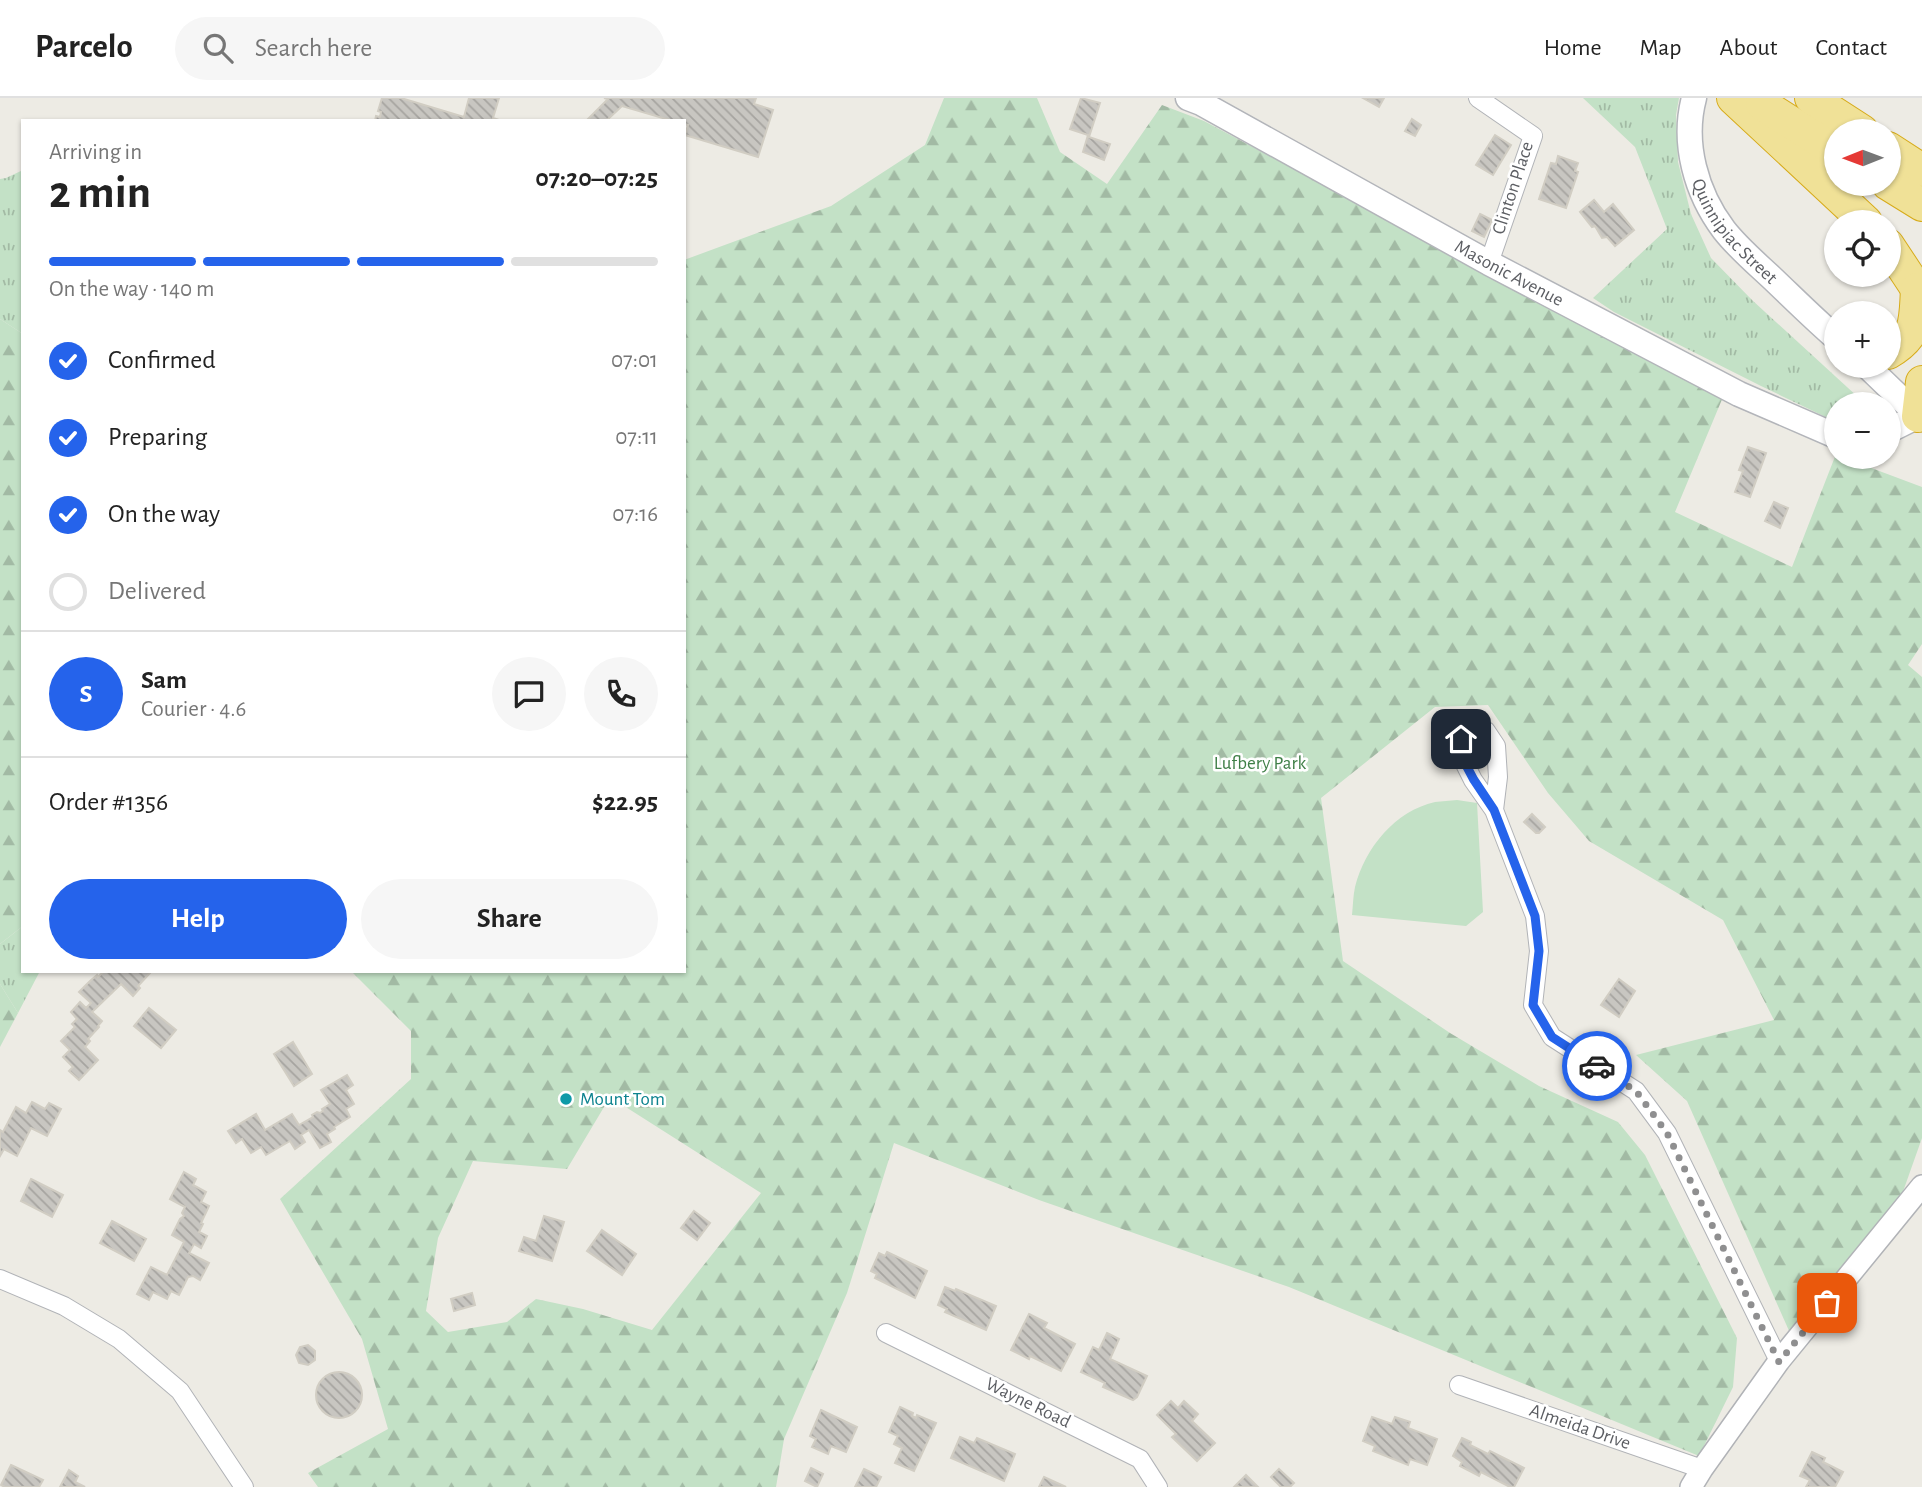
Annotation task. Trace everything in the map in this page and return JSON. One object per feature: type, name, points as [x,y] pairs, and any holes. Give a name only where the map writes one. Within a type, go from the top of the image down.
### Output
[{"type":"highway","points":[[1733,98],[1853,210]]},
{"type":"highway","points":[[1752,98],[1824,143]]},
{"type":"highway","points":[[1811,98],[1843,119]]},
{"type":"highway","points":[[1901,156],[1922,170]]},
{"type":"highway","points":[[1901,192],[1922,205]]},
{"type":"highway","points":[[1901,267],[1919,298],[1906,342],[1901,345]]},
{"type":"highway","points":[[1921,416],[1922,382]]},
{"type":"main road","name":"Masonic Avenue","points":[[1188,98],[1202,103],[1489,263],[1739,394],[1824,431]]},
{"type":"main road","name":"Quinnipiac Street","points":[[1694,98],[1689,125],[1691,152],[1698,181],[1714,216],[1733,241],[1824,327]]},
{"type":"main road","points":[[1880,378],[1921,416],[1901,425]]},
{"type":"street","name":"Clinton Place","points":[[1478,98],[1533,136],[1489,263]]},
{"type":"street","points":[[1494,810],[1535,916],[1539,951],[1533,1005],[1552,1037],[1636,1091],[1667,1133],[1779,1362]]},
{"type":"street","points":[[1696,1478],[1779,1362],[1922,1186]]},
{"type":"street","points":[[0,1279],[64,1306],[119,1339],[180,1391],[244,1487]]},
{"type":"street","name":"Wayne Road","points":[[886,1333],[1140,1459],[1158,1487]]},
{"type":"street","name":"Almeida Drive","points":[[1458,1385],[1696,1478]]},
{"type":"green space","name":"Lufbery Park","points":[[944,98],[1037,98],[1060,152],[1107,184],[1162,105],[1204,121],[1723,397],[1675,512],[1792,567],[1830,469],[1874,469],[1922,487],[1922,644],[1908,665],[1922,677],[1922,1138],[1900,1200],[1790,1333],[1687,1101],[1636,1055],[1774,1020],[1723,920],[1589,841],[1548,793],[1488,705],[1435,707],[1321,798],[1343,961],[1450,1033],[1539,1086],[1618,1122],[1645,1155],[1737,1338],[1733,1387],[1699,1456],[1289,1287],[1039,1200],[894,1143],[847,1293],[784,1439],[776,1487],[318,1487],[308,1473],[388,1429],[362,1339],[280,1199],[411,1079],[411,1031],[353,973],[686,973],[686,259],[831,206],[925,145]],"holes":[[[610,1097],[761,1193],[652,1330],[583,1309],[536,1299],[507,1322],[448,1332],[426,1311],[438,1238],[473,1161],[567,1169]]]},
{"type":"green space","points":[[1583,98],[1679,98],[1676,115],[1678,162],[1691,214],[1711,258],[1824,366],[1824,378],[1837,378],[1852,392],[1824,392],[1824,416],[1614,312],[1593,298],[1667,229],[1635,147]]},
{"type":"green space","points":[[21,171],[21,333],[0,319],[0,179]]},
{"type":"green space","points":[[0,319],[21,333],[21,928],[0,944]]},
{"type":"green space","points":[[1457,800],[1477,803],[1483,912],[1466,926],[1352,915],[1354,890],[1360,873],[1374,845],[1384,833],[1420,807],[1435,802]]},
{"type":"green space","points":[[21,928],[21,973],[39,973],[18,1013],[0,984],[0,944]]},
{"type":"green space","points":[[0,984],[18,1013],[0,1047]]},
{"type":"building","points":[[382,98],[401,98],[464,117],[469,98],[499,98],[493,118],[496,119],[375,119],[376,116],[380,117],[381,112],[378,111]]},
{"type":"building","points":[[604,98],[756,98],[754,104],[773,110],[758,157],[686,135],[686,119],[666,119],[622,106],[608,119],[588,119],[608,99]]},
{"type":"building","points":[[1081,98],[1100,103],[1089,137],[1110,144],[1104,160],[1083,152],[1088,135],[1070,129]]},
{"type":"building","points":[[1363,98],[1384,98],[1379,107]]},
{"type":"building","points":[[1412,119],[1421,125],[1415,136],[1405,131]]},
{"type":"building","points":[[1495,135],[1511,145],[1493,175],[1476,165]]},
{"type":"building","points":[[1558,156],[1578,163],[1575,171],[1578,172],[1566,208],[1539,199],[1551,163],[1556,164]]},
{"type":"building","points":[[1594,200],[1604,212],[1613,204],[1634,230],[1615,246],[1607,237],[1602,238],[1595,226],[1592,227],[1580,212]]},
{"type":"building","points":[[1480,214],[1492,220],[1484,237],[1472,231]]},
{"type":"building","points":[[1748,447],[1766,453],[1750,497],[1735,492],[1743,471],[1739,470]]},
{"type":"building","points":[[1774,502],[1788,508],[1780,528],[1765,521]]},
{"type":"building","points":[[1532,814],[1545,827],[1539,833],[1524,822]]},
{"type":"building","points":[[102,973],[150,973],[133,996],[121,984],[92,1012],[102,1021],[85,1047],[98,1060],[79,1080],[69,1071],[73,1067],[63,1057],[70,1050],[61,1041],[75,1027],[72,1024],[77,1019],[71,1012],[80,1002],[86,1008],[91,1003],[79,992],[97,975],[98,977]]},
{"type":"building","points":[[1619,979],[1635,991],[1619,1017],[1601,1005]]},
{"type":"building","points":[[149,1008],[176,1030],[161,1048],[134,1026]]},
{"type":"building","points":[[293,1042],[312,1074],[294,1086],[274,1054]]},
{"type":"building","points":[[347,1075],[353,1085],[346,1090],[354,1104],[346,1109],[350,1117],[327,1134],[331,1142],[320,1148],[309,1130],[301,1135],[305,1142],[295,1149],[290,1141],[266,1155],[261,1147],[251,1153],[242,1139],[236,1143],[228,1131],[256,1114],[265,1130],[292,1114],[299,1125],[330,1104],[321,1090]]},
{"type":"building","points":[[32,1102],[45,1109],[49,1103],[61,1109],[47,1136],[31,1128],[17,1156],[4,1149],[0,1156],[0,1130],[3,1132],[16,1107],[26,1113]]},
{"type":"building","points":[[184,1172],[196,1179],[193,1185],[206,1192],[201,1202],[209,1206],[199,1232],[207,1236],[201,1248],[194,1244],[189,1253],[209,1263],[200,1280],[193,1276],[188,1277],[179,1295],[171,1291],[167,1299],[153,1292],[149,1300],[137,1294],[151,1267],[167,1275],[184,1242],[172,1235],[184,1216],[182,1213],[185,1207],[170,1199]]},
{"type":"building","points":[[31,1179],[63,1195],[52,1217],[21,1201]]},
{"type":"building","points":[[694,1211],[710,1223],[697,1240],[681,1228]]},
{"type":"building","points":[[544,1216],[564,1222],[552,1261],[519,1251],[524,1237],[536,1241]]},
{"type":"building","points":[[112,1221],[146,1239],[134,1261],[100,1243]]},
{"type":"building","points":[[602,1230],[636,1254],[622,1275],[587,1251]]},
{"type":"building","points":[[887,1252],[927,1271],[915,1298],[875,1278],[877,1274],[871,1271],[879,1253],[885,1256]]},
{"type":"building","points":[[945,1287],[996,1306],[986,1330],[945,1312],[947,1309],[938,1305]]},
{"type":"building","points":[[472,1293],[475,1305],[454,1311],[451,1299]]},
{"type":"building","points":[[1029,1314],[1047,1323],[1044,1328],[1075,1344],[1061,1371],[1011,1350]]},
{"type":"building","points":[[1107,1333],[1119,1339],[1110,1359],[1147,1376],[1133,1400],[1103,1387],[1105,1383],[1081,1372],[1093,1347],[1099,1350]]},
{"type":"building","points":[[308,1345],[315,1351],[315,1360],[308,1365],[299,1363],[296,1355],[300,1347]]},
{"type":"building","points":[[339,1372],[355,1379],[362,1395],[355,1411],[339,1418],[323,1411],[316,1395],[323,1379]]},
{"type":"building","points":[[1171,1401],[1178,1408],[1184,1401],[1198,1414],[1192,1421],[1215,1443],[1197,1461],[1172,1437],[1176,1434],[1157,1415]]},
{"type":"building","points":[[900,1407],[913,1413],[912,1416],[916,1418],[917,1415],[936,1423],[914,1471],[895,1463],[902,1448],[894,1444],[898,1436],[889,1432]]},
{"type":"building","points":[[821,1410],[857,1427],[846,1452],[831,1446],[828,1454],[812,1447],[816,1439],[810,1436]]},
{"type":"building","points":[[1372,1417],[1392,1424],[1395,1417],[1410,1422],[1408,1428],[1437,1439],[1427,1465],[1410,1459],[1408,1465],[1373,1451],[1375,1446],[1363,1441]]},
{"type":"building","points":[[960,1437],[974,1443],[977,1438],[1015,1454],[1004,1481],[951,1458]]},
{"type":"building","points":[[1462,1438],[1488,1454],[1490,1451],[1524,1468],[1514,1487],[1481,1472],[1479,1476],[1460,1466],[1462,1462],[1453,1456]]},
{"type":"building","points":[[1812,1452],[1825,1458],[1823,1462],[1843,1472],[1835,1487],[1806,1487],[1810,1480],[1800,1476]]},
{"type":"building","points":[[11,1465],[43,1480],[39,1487],[1,1485]]},
{"type":"building","points":[[811,1468],[823,1474],[817,1487],[805,1481]]},
{"type":"building","points":[[864,1469],[881,1477],[876,1487],[855,1487]]},
{"type":"building","points":[[1279,1469],[1294,1483],[1290,1487],[1281,1487],[1271,1477]]},
{"type":"building","points":[[69,1470],[78,1476],[75,1482],[85,1487],[60,1487]]},
{"type":"building","points":[[1246,1475],[1258,1487],[1234,1487]]},
{"type":"building","points":[[1044,1477],[1066,1487],[1039,1487]]},
{"type":"way so far","points":[[1597,1066],[1636,1091],[1667,1133],[1779,1362],[1827,1303]]},
{"type":"place","name":"Mount Tom","points":[[566,1099]]},
{"type":"route","points":[[1461,739],[1459,752],[1494,810],[1535,916],[1539,951],[1533,1005],[1552,1037],[1597,1066]]}]
